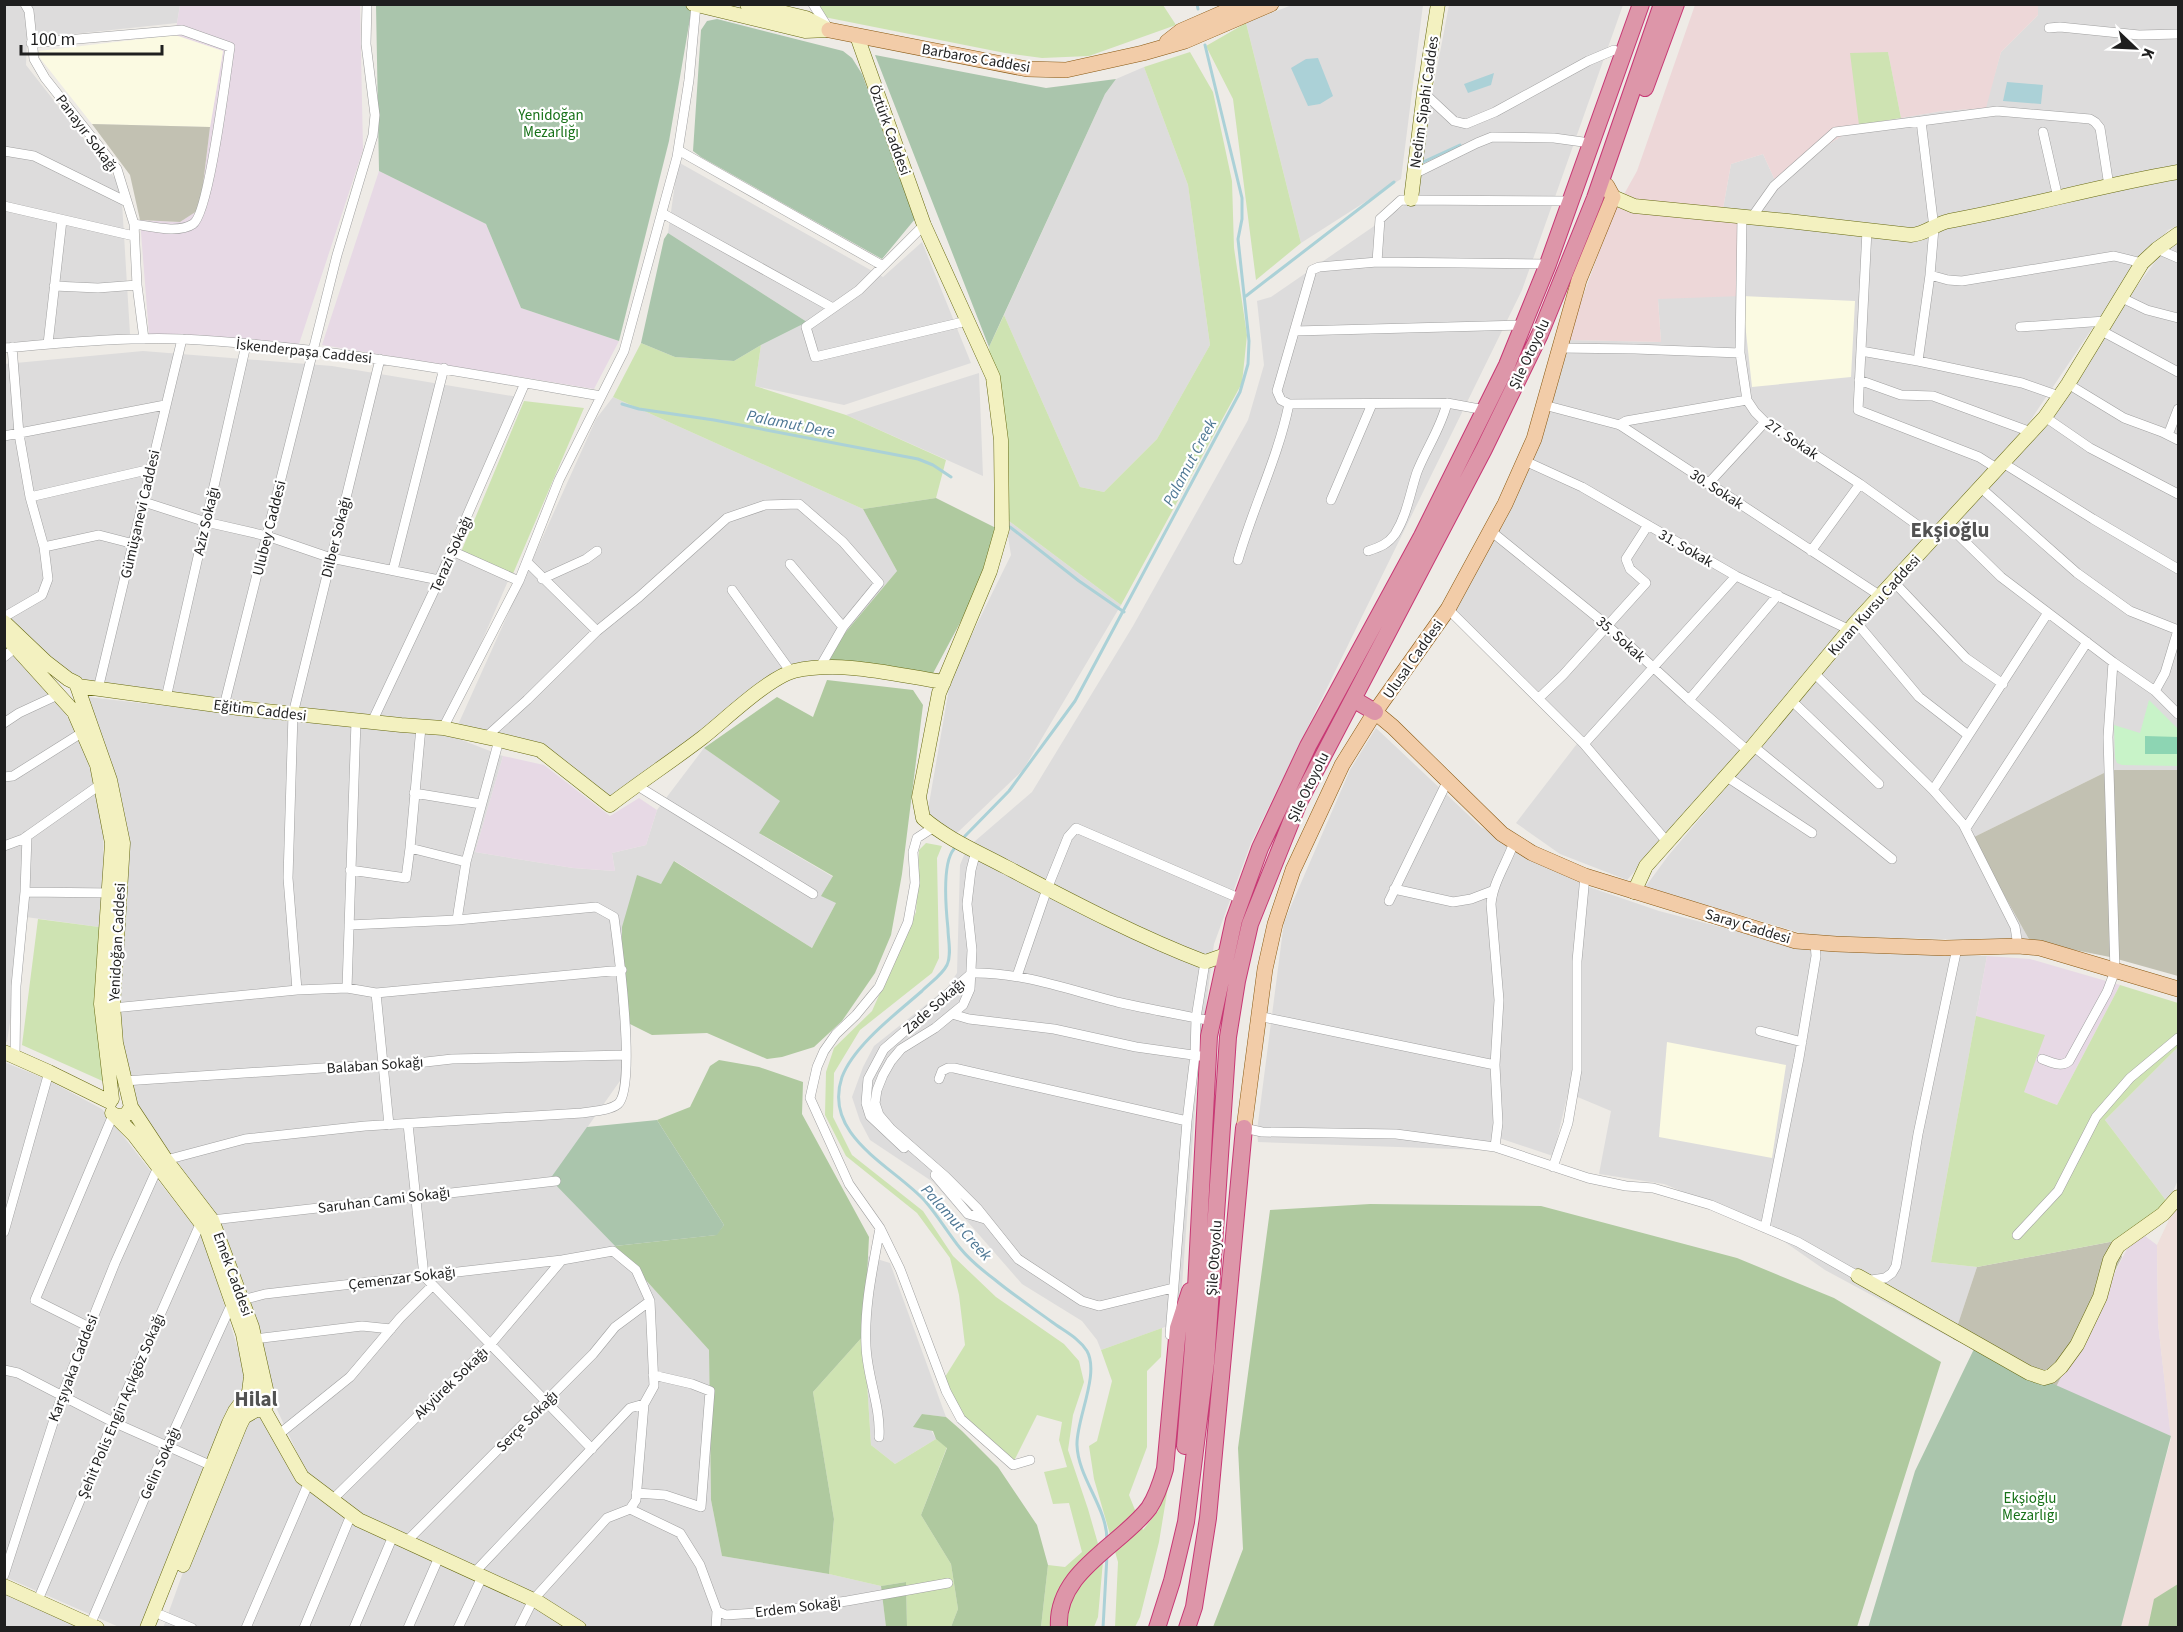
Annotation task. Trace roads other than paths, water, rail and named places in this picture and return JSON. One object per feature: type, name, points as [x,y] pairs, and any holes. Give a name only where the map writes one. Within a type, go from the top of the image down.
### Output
[{"type":"highway","points":[[1571,201],[1583,142],[1630,4]]},
{"type":"highway","name":"Şile Otoyolu","points":[[1145,1628],[1164,1573],[1178,1508],[1185,1446],[1197,1274],[1204,1019],[1241,899],[1260,848],[1308,746],[1416,546],[1485,410],[1523,325],[1548,264],[1641,4]]},
{"type":"highway","name":"Şile Otoyolu","points":[[1157,1628],[1172,1581],[1186,1522],[1206,1363],[1228,1037],[1237,981],[1250,924],[1299,802],[1484,449],[1540,334],[1594,198],[1662,4]]},
{"type":"highway","points":[[1540,334],[1610,192],[1676,4]]},
{"type":"highway","points":[[1353,699],[1375,712]]},
{"type":"highway","points":[[1187,1628],[1202,1568],[1219,1412],[1244,1128]]},
{"type":"highway","points":[[1059,1628],[1061,1604],[1072,1582],[1093,1560],[1136,1523],[1150,1506],[1158,1490],[1165,1469],[1178,1328],[1197,1274]]},
{"type":"highway","points":[[1186,1522],[1219,1412]]},
{"type":"main road","name":"Barbaros Caddesi","points":[[1159,47],[1181,31],[1243,4]]},
{"type":"main road","name":"Barbaros Caddesi","points":[[829,30],[1027,69],[1066,70],[1185,41],[1271,4]]},
{"type":"main road","name":"Ulusal Caddesi","points":[[1244,1128],[1265,969],[1275,924],[1293,870],[1342,765],[1375,712],[1448,609],[1492,531],[1525,461],[1544,405],[1579,280],[1610,192]]},
{"type":"main road","name":"Saray Caddesi","points":[[1375,712],[1483,817],[1514,842],[1532,853],[1585,876],[1796,941],[1957,948],[2018,946],[2056,952],[2178,989]]},
{"type":"street","name":"Panayır Sokağı","points":[[25,4],[30,11],[34,59],[45,78],[117,169],[125,201],[134,224],[136,285],[144,339]]},
{"type":"street","name":"Ulubey Caddesi","points":[[224,706],[337,255],[373,135],[375,115],[366,44],[367,4]]},
{"type":"street","name":"Barbaros Caddesi","points":[[747,4],[806,18],[829,30]]},
{"type":"street","points":[[813,4],[829,30]]},
{"type":"street","name":"Nedim Sipahi Caddes","points":[[1411,200],[1438,4]]},
{"type":"street","points":[[443,728],[519,581],[559,480],[624,351],[678,150],[689,80],[695,5]]},
{"type":"street","name":"Barbaros Caddesi","points":[[695,5],[805,31],[829,30]]},
{"type":"street","points":[[2049,28],[2060,27],[2139,35],[2178,34]]},
{"type":"street","points":[[31,43],[182,30],[230,47],[201,213],[195,224],[184,227],[134,224]]},
{"type":"street","name":"Öztürk Caddesi","points":[[857,36],[924,225],[993,377],[1001,440],[1002,529],[990,571],[939,693],[919,797],[923,818],[934,827]]},
{"type":"street","points":[[1424,93],[1454,121],[1466,124],[1495,112],[1588,61],[1614,50]]},
{"type":"street","points":[[1619,425],[1626,421],[1747,400],[1740,353],[1747,217],[1774,186],[1835,132],[1997,111],[2090,118],[2100,128],[2109,186]]},
{"type":"street","points":[[1918,361],[1934,228],[1922,121]]},
{"type":"street","points":[[2043,132],[2058,198]]},
{"type":"street","points":[[1414,174],[1477,142],[1492,137],[1554,138],[1583,142]]},
{"type":"street","points":[[678,150],[883,266]]},
{"type":"street","points":[[4,151],[34,156],[125,201]]},
{"type":"street","points":[[1610,192],[1634,206],[1911,236],[1922,235],[1946,222],[2178,172]]},
{"type":"street","points":[[1377,262],[1380,219],[1401,200],[1571,201]]},
{"type":"street","points":[[4,206],[134,236]]},
{"type":"street","points":[[662,213],[833,308]]},
{"type":"street","points":[[48,344],[62,220]]},
{"type":"street","points":[[924,225],[859,290],[806,327],[815,357],[967,321]]},
{"type":"street","points":[[1867,230],[1858,410],[2000,466],[2178,569]]},
{"type":"street","name":"Kuran Kursu Caddesi","points":[[1634,892],[1646,866],[1727,777],[1853,626],[2045,417],[2068,384],[2142,263],[2178,234]]},
{"type":"street","points":[[2157,249],[2178,258]]},
{"type":"street","points":[[1930,275],[1962,281],[2114,256],[2142,263]]},
{"type":"street","points":[[1485,410],[1447,404],[1288,404],[1281,400],[1277,391],[1312,270],[1318,267],[1377,262],[1548,264]]},
{"type":"street","points":[[54,285],[98,288],[136,285]]},
{"type":"street","points":[[2120,297],[2147,310],[2178,318]]},
{"type":"street","points":[[1295,331],[1523,325]]},
{"type":"street","points":[[2020,327],[2102,326],[2178,372]]},
{"type":"street","name":"İskenderpaşa Caddesi","points":[[8,348],[144,339],[182,339],[314,350],[444,368],[601,396]]},
{"type":"street","name":"Gümüşanevi Caddesi","points":[[98,689],[182,339]]},
{"type":"street","name":"Aziz Sokağı","points":[[166,698],[246,345]]},
{"type":"street","points":[[4,617],[42,595],[48,579],[44,547],[30,497],[19,434],[8,348]]},
{"type":"street","points":[[1559,348],[1740,353]]},
{"type":"street","points":[[1861,351],[2022,383],[2059,396]]},
{"type":"street","name":"Dilber Sokağı","points":[[297,990],[288,878],[293,714],[380,359]]},
{"type":"street","points":[[393,570],[444,368]]},
{"type":"street","points":[[1859,380],[1901,394],[1934,396],[2031,432]]},
{"type":"street","name":"Terazi Sokağı","points":[[372,722],[440,580],[525,383]]},
{"type":"street","points":[[2068,384],[2124,418],[2178,440]]},
{"type":"street","name":"27. Sokak","points":[[1747,400],[1765,422],[1860,484],[1934,537]]},
{"type":"street","points":[[1238,560],[1275,459],[1288,404]]},
{"type":"street","points":[[1331,500],[1372,404]]},
{"type":"street","points":[[1368,552],[1385,545],[1394,535],[1407,510],[1417,472],[1444,416],[1447,404]]},
{"type":"street","points":[[4,436],[165,405]]},
{"type":"street","name":"30. Sokak","points":[[1544,405],[1619,425],[1880,595]]},
{"type":"street","points":[[2168,435],[2178,409]]},
{"type":"street","points":[[2045,417],[2090,448],[2178,494]]},
{"type":"street","points":[[1708,484],[1765,422]]},
{"type":"street","name":"31. Sokak","points":[[1525,461],[1582,487],[1736,576],[1853,626]]},
{"type":"street","points":[[30,497],[151,469]]},
{"type":"street","points":[[1811,550],[1860,484]]},
{"type":"street","points":[[1981,488],[2076,573],[2130,611],[2178,630],[2165,673],[2155,691]]},
{"type":"street","points":[[144,502],[206,522],[267,536],[331,558],[440,580]]},
{"type":"street","points":[[457,920],[466,862],[481,804],[492,738],[597,631],[639,597],[727,518],[765,505],[799,504],[843,542],[879,583],[843,627],[819,667]]},
{"type":"street","points":[[1947,524],[2001,577],[2047,614],[2155,691],[2178,714]]},
{"type":"street","points":[[1539,698],[1563,675],[1646,583],[1630,569],[1626,560],[1648,525]]},
{"type":"street","name":"35. Sokak","points":[[1492,531],[1608,626],[1689,700],[1892,859]]},
{"type":"street","points":[[44,547],[99,535],[134,544]]},
{"type":"street","points":[[452,551],[519,581]]},
{"type":"street","points":[[542,579],[586,559],[597,551]]},
{"type":"street","points":[[526,562],[597,631]]},
{"type":"street","points":[[790,564],[843,627]]},
{"type":"street","points":[[1584,744],[1736,576]]},
{"type":"street","points":[[1893,581],[1966,657],[2003,684]]},
{"type":"street","points":[[732,590],[791,672]]},
{"type":"street","points":[[1689,700],[1778,595]]},
{"type":"street","points":[[1448,609],[1584,744],[1668,843]]},
{"type":"street","points":[[1933,790],[2047,614]]},
{"type":"street","points":[[4,622],[17,636],[73,682],[78,692],[74,697],[65,698],[60,694],[19,713],[4,723]]},
{"type":"street","points":[[1853,626],[1919,697],[1968,735]]},
{"type":"street","name":"Yenidoğan Caddesi","points":[[4,635],[74,712],[106,782]]},
{"type":"street","points":[[1966,828],[2087,642]]},
{"type":"street","points":[[4,657],[16,647]]},
{"type":"street","points":[[2042,1059],[2061,1065],[2069,1061],[2107,992],[2115,971],[2108,737],[2113,662]]},
{"type":"street","points":[[813,894],[636,785],[703,737],[764,688],[791,672],[819,667],[848,667],[944,682]]},
{"type":"street","points":[[1814,673],[1933,790],[1966,828],[2015,927],[2018,946]]},
{"type":"street","name":"Eğitim Caddesi","points":[[73,682],[98,689],[224,706],[443,728],[492,738],[540,750],[610,805],[636,785]]},
{"type":"street","name":"Yenidoğan Caddesi","points":[[73,682],[106,782],[123,843],[101,1004],[113,1108]]},
{"type":"street","points":[[1791,700],[1879,784]]},
{"type":"street","points":[[347,988],[356,721]]},
{"type":"street","points":[[350,870],[406,878],[421,727]]},
{"type":"street","points":[[4,777],[13,776],[83,732]]},
{"type":"street","points":[[1727,777],[1812,833]]},
{"type":"street","points":[[4,846],[27,836],[106,782]]},
{"type":"street","points":[[1389,901],[1447,782]]},
{"type":"street","points":[[414,793],[481,804]]},
{"type":"street","points":[[1030,1460],[1013,1465],[961,1419],[946,1391],[900,1269],[880,1228],[849,1184],[810,1098],[817,1067],[824,1051],[836,1034],[856,1015],[879,987],[909,922],[915,883],[913,852],[917,838],[934,827],[1047,889],[1173,950],[1205,962],[1225,955]]},
{"type":"street","points":[[1017,976],[1047,889],[1068,837],[1076,828],[1241,899]]},
{"type":"street","points":[[10,1055],[25,892],[27,836]]},
{"type":"street","points":[[1495,1146],[1498,1123],[1495,1065],[1499,1000],[1491,904],[1492,891],[1507,863],[1514,842]]},
{"type":"street","points":[[410,848],[466,862]]},
{"type":"street","points":[[976,851],[967,904],[972,950],[970,989],[963,1005],[935,1028],[901,1049],[883,1075],[877,1090],[875,1103],[879,1115],[891,1129],[946,1177],[1018,1259],[1082,1301],[1099,1306],[1173,1288]]},
{"type":"street","points":[[1553,1167],[1568,1123],[1576,1079],[1577,961],[1585,876]]},
{"type":"street","points":[[1395,889],[1453,902],[1471,899],[1492,891]]},
{"type":"street","points":[[25,892],[115,893]]},
{"type":"street","name":"Yenidoğan Caddesi","points":[[115,893],[113,1008],[116,1042],[131,1105]]},
{"type":"street","points":[[162,1163],[245,1139],[389,1125],[548,1116],[606,1109],[618,1104],[624,1095],[626,1055],[622,970],[614,917],[596,907],[457,920],[349,925]]},
{"type":"street","points":[[1765,1228],[1802,1042],[1816,956],[1815,943]]},
{"type":"street","points":[[1857,1276],[1870,1280],[1885,1278],[1896,1266],[1918,1134],[1957,948]]},
{"type":"street","points":[[1204,1019],[1205,962]]},
{"type":"street","points":[[113,1008],[297,990],[347,988],[376,993],[622,970]]},
{"type":"street","name":"Zade Sokağı","points":[[985,1219],[968,1214],[939,1178],[894,1141],[870,1116],[866,1103],[868,1079],[884,1049],[972,974],[991,973],[1017,976],[1118,1002],[1204,1019]]},
{"type":"street","points":[[376,993],[389,1125]]},
{"type":"street","points":[[952,1014],[969,1019],[1054,1029],[1136,1047],[1202,1056],[1187,1120],[1169,1342]]},
{"type":"street","points":[[1258,1016],[1495,1065]]},
{"type":"street","points":[[1760,1031],[1802,1042]]},
{"type":"street","points":[[2017,1235],[2058,1191],[2096,1117],[2130,1078],[2178,1038]]},
{"type":"street","name":"Emek Caddesi","points":[[10,1055],[49,1072],[113,1108],[134,1135],[162,1163],[207,1221],[207,1231],[254,1339],[262,1404],[302,1477],[359,1521],[533,1600],[572,1626]]},
{"type":"street","name":"Balaban Sokağı","points":[[124,1081],[352,1066],[382,1067],[452,1059],[626,1055]]},
{"type":"street","points":[[939,1079],[942,1071],[954,1068],[1187,1120]]},
{"type":"street","points":[[4,1232],[49,1072]]},
{"type":"street","points":[[89,1327],[35,1300],[117,1096],[124,1096],[131,1105]]},
{"type":"street","name":"Emek Caddesi","points":[[131,1105],[162,1163]]},
{"type":"street","points":[[408,1124],[424,1276],[592,1449]]},
{"type":"street","points":[[1244,1128],[1274,1133],[1396,1134],[1495,1146],[1588,1178],[1626,1186],[1653,1188],[1683,1196],[1711,1205],[1798,1242],[2029,1373],[2044,1378],[2051,1376],[2061,1367],[2077,1345],[2100,1298],[2110,1260],[2118,1246],[2163,1214],[2178,1197]]},
{"type":"street","name":"Karşıyaka Caddesi","points":[[4,1575],[62,1395],[89,1327],[162,1163]]},
{"type":"street","name":"Saruhan Cami Sokağı","points":[[207,1221],[556,1181]]},
{"type":"street","points":[[1182,1182],[1200,1195]]},
{"type":"street","name":"Şehit Polis Engin Açıkgöz Sokağı","points":[[38,1600],[113,1422],[207,1221]]},
{"type":"street","points":[[879,1437],[880,1423],[870,1381],[866,1346],[867,1300],[880,1228]]},
{"type":"street","name":"Çemenzar Sokağı","points":[[238,1301],[265,1294],[562,1260],[613,1251],[636,1270],[650,1301]]},
{"type":"street","name":"Akyürek Sokağı","points":[[332,1500],[490,1345],[562,1260]]},
{"type":"street","points":[[278,1435],[350,1377],[433,1285]]},
{"type":"street","name":"Emek Caddesi","points":[[238,1301],[251,1376],[248,1394]]},
{"type":"street","name":"Gelin Sokağı","points":[[93,1626],[167,1446],[238,1301]]},
{"type":"street","points":[[519,1628],[533,1600],[607,1518],[630,1509],[636,1500],[644,1404],[654,1386],[650,1301]]},
{"type":"street","name":"Serçe Sokağı","points":[[399,1539],[546,1402],[593,1354],[615,1327],[650,1301]]},
{"type":"street","points":[[254,1339],[362,1326],[392,1329]]},
{"type":"street","points":[[4,1370],[18,1373],[113,1422],[212,1466]]},
{"type":"street","points":[[636,1492],[665,1495],[701,1507],[710,1391],[692,1384],[653,1375]]},
{"type":"street","points":[[147,1628],[235,1411],[248,1394],[259,1389],[262,1404],[244,1417],[240,1425],[159,1621],[192,1628]]},
{"type":"street","points":[[458,1628],[478,1575],[630,1408],[644,1404]]},
{"type":"street","points":[[246,1628],[309,1482]]},
{"type":"street","points":[[630,1509],[680,1533],[700,1565],[717,1611],[716,1628]]},
{"type":"street","points":[[304,1628],[351,1515]]},
{"type":"street","points":[[354,1628],[399,1539]]},
{"type":"street","points":[[408,1628],[439,1557]]},
{"type":"street","name":"Erdem Sokağı","points":[[717,1611],[726,1615],[770,1612],[948,1583]]},
{"type":"street","points":[[4,1586],[93,1626]]},
{"type":"water","points":[[1318,58],[1333,96],[1320,104],[1308,106],[1291,68],[1306,59]]},
{"type":"water","points":[[1494,73],[1491,85],[1468,93],[1464,84]]},
{"type":"water","points":[[2007,82],[2043,85],[2041,104],[2003,101]]},
{"type":"waterway","points":[[1197,4],[1198,9]]},
{"type":"waterway","name":"Palamut Creek","points":[[965,836],[1009,791],[1075,701],[1240,392],[1248,364],[1249,341],[1238,239],[1242,219],[1242,198],[1205,45]]},
{"type":"waterway","points":[[1423,162],[1460,145]]},
{"type":"waterway","points":[[1246,296],[1394,182]]},
{"type":"waterway","name":"Palamut Dere","points":[[622,404],[639,409],[714,420],[918,459],[933,465],[951,477]]},
{"type":"waterway","name":"Palamut Dere","points":[[1010,527],[1079,581],[1124,612]]},
{"type":"waterway","name":"Palamut Creek","points":[[954,849],[946,875],[950,952],[947,965],[939,976],[877,1030],[856,1053],[842,1077],[839,1098],[842,1116],[851,1133],[864,1148],[925,1201],[960,1248],[972,1260],[1008,1290],[1084,1346],[1090,1361],[1091,1372],[1077,1445],[1082,1469],[1106,1528],[1107,1540]]},
{"type":"waterway","name":"Palamut Creek","points":[[1103,1628],[1107,1555]]},
{"type":"district","name":"Ekşioğlu","points":[[1950,530]]},
{"type":"district","name":"Hilal","points":[[256,1399]]},
{"type":"park label","name":"Yenidoğan Mezarlığı","points":[[551,124]]},
{"type":"park label","name":"Ekşioğlu Mezarlığı","points":[[2030,1506]]}]
